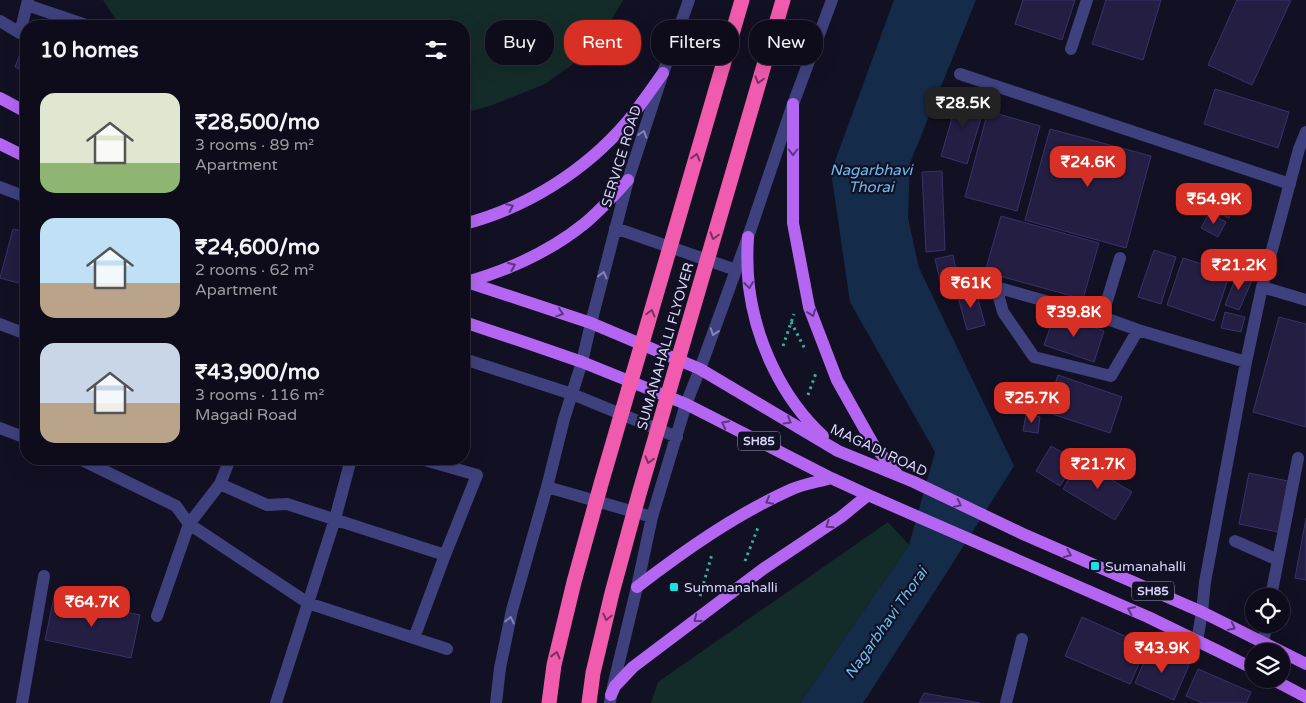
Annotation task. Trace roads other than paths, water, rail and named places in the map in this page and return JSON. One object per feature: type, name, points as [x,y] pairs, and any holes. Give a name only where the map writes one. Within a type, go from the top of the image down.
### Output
[{"type":"highway","name":"SUMANAHALLI FLYOVER","points":[[548,703],[554,665],[574,582],[601,484],[742,0]]},
{"type":"highway","name":"SUMANAHALLI FLYOVER","points":[[590,703],[595,664],[639,494],[783,0]]},
{"type":"main road","points":[[470,222],[529,199],[581,165],[605,145],[626,122],[663,72]]},
{"type":"main road","points":[[0,98],[20,109]]},
{"type":"main road","points":[[793,104],[793,223],[809,307],[837,380],[874,444],[898,476]]},
{"type":"main road","points":[[0,144],[20,154]]},
{"type":"main road","points":[[470,281],[514,266],[559,242],[584,224],[628,180]]},
{"type":"main road","points":[[748,236],[748,278],[753,310],[768,358],[798,408],[838,450]]},
{"type":"main road","name":"MAGADI ROAD","points":[[470,284],[591,323],[700,369],[838,450],[914,482],[1023,534],[1202,612],[1306,664]]},
{"type":"main road","name":"SH85","points":[[470,324],[582,362],[686,404],[831,478],[1148,617],[1245,665]]},
{"type":"main road","points":[[637,587],[681,554],[739,517],[792,490],[831,478]]},
{"type":"main road","points":[[611,699],[615,686],[633,667],[763,569],[841,517],[868,495]]},
{"type":"main road","points":[[1289,688],[1306,697]]},
{"type":"street","name":"SERVICE ROAD","points":[[496,703],[500,668],[512,610],[564,419],[582,362],[628,180],[663,72],[689,0]]},
{"type":"street","points":[[611,699],[652,517],[686,404],[832,0]]},
{"type":"street","points":[[1071,49],[1087,0]]},
{"type":"street","points":[[23,20],[27,2],[74,20]]},
{"type":"street","points":[[0,21],[20,33]]},
{"type":"street","points":[[960,74],[1290,184]]},
{"type":"street","points":[[1197,641],[1205,582],[1262,287],[1299,149],[1306,132]]},
{"type":"street","points":[[0,187],[20,195]]},
{"type":"street","points":[[615,228],[736,270]]},
{"type":"street","points":[[1102,317],[1120,258]]},
{"type":"street","points":[[1138,330],[1111,376],[1034,357],[1003,312],[996,287],[1102,317],[1138,330],[1246,362]]},
{"type":"street","points":[[1262,287],[1306,300]]},
{"type":"street","points":[[0,324],[20,332]]},
{"type":"street","points":[[470,361],[572,394],[677,437]]},
{"type":"street","points":[[0,428],[20,436]]},
{"type":"street","points":[[1273,588],[1298,458]]},
{"type":"street","points":[[92,465],[176,506],[189,524],[308,603],[448,649]]},
{"type":"street","points":[[157,616],[189,524],[220,484],[228,465]]},
{"type":"street","points":[[276,703],[335,519],[349,465]]},
{"type":"street","points":[[414,638],[476,475],[442,465]]},
{"type":"street","points":[[220,484],[267,505],[287,504],[445,555]]},
{"type":"street","points":[[547,487],[652,517]]},
{"type":"street","points":[[1235,541],[1278,560]]},
{"type":"street","points":[[22,703],[44,576]]},
{"type":"street","points":[[1263,642],[1265,633]]},
{"type":"street","points":[[1006,703],[1022,639]]},
{"type":"water","name":"Nagarbhavi Thorai","points":[[894,0],[976,0],[910,163],[908,218],[919,268],[1014,466],[863,703],[800,703],[909,545],[935,452],[850,302],[831,172]]},
{"type":"place","name":"Sumanahalli","points":[[1095,566]]},
{"type":"place","name":"Summanahalli","points":[[674,587]]}]
